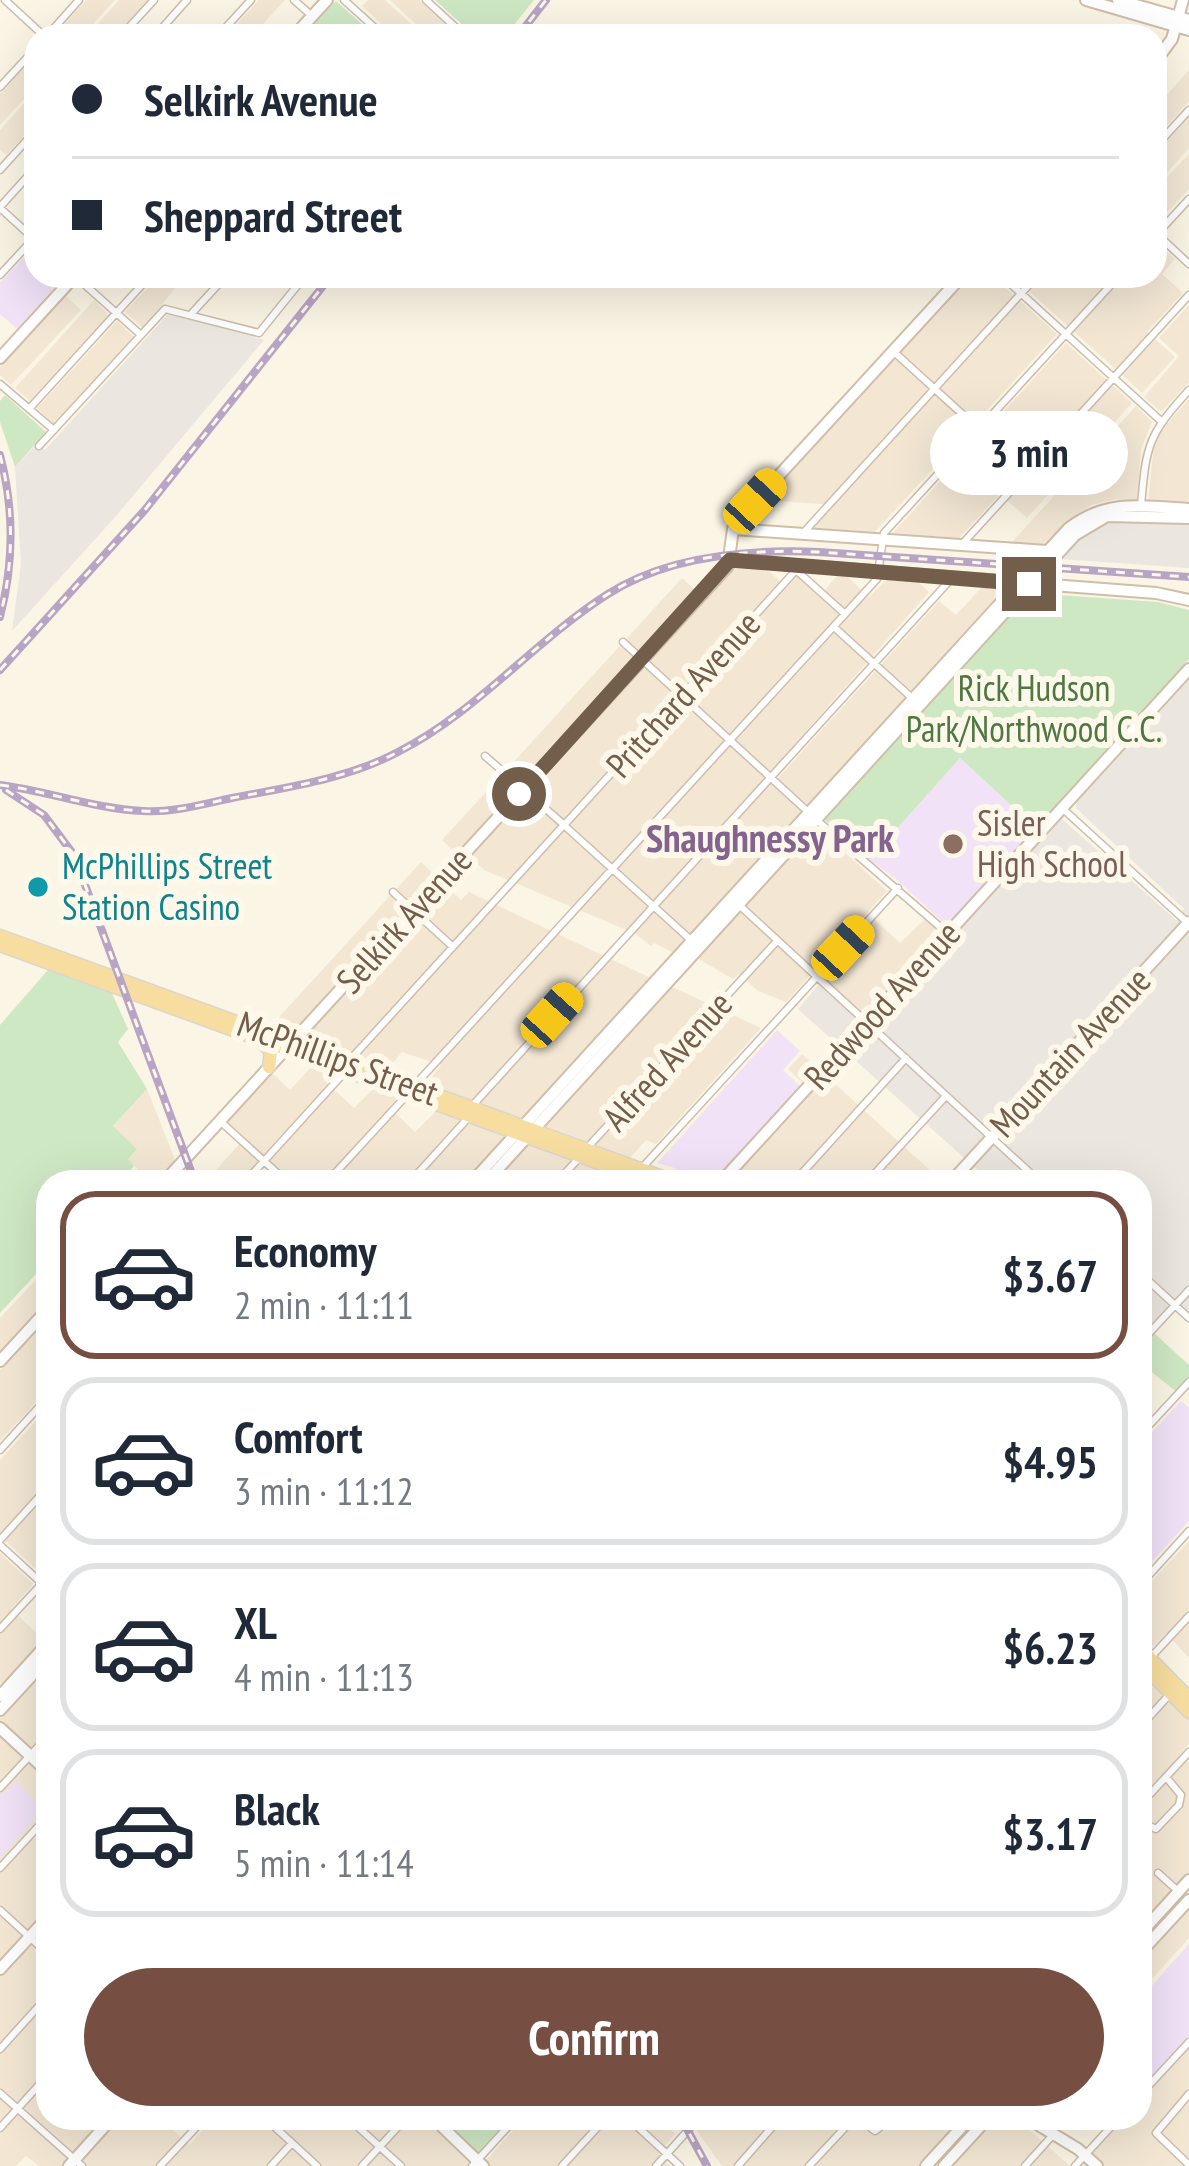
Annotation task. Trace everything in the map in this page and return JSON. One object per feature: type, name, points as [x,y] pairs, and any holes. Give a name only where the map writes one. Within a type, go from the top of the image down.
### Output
[{"type":"main road","name":"McPhillips Street","points":[[0,941],[625,1170]]},
{"type":"main road","name":"McPhillips Street","points":[[229,1023],[260,1040],[289,1045]]},
{"type":"main road","points":[[260,1040],[271,1052],[268,1066]]},
{"type":"main road","points":[[1152,1666],[1189,1712]]},
{"type":"main road","points":[[1174,1690],[1189,1698]]},
{"type":"street","points":[[57,24],[80,0]]},
{"type":"street","points":[[133,24],[154,0]]},
{"type":"street","points":[[166,24],[188,0]]},
{"type":"street","points":[[229,24],[251,0]]},
{"type":"street","points":[[294,0],[312,16]]},
{"type":"street","points":[[306,24],[327,0]]},
{"type":"street","points":[[344,0],[371,24]]},
{"type":"street","points":[[426,0],[452,24]]},
{"type":"street","points":[[1086,0],[1183,23]]},
{"type":"street","points":[[1118,0],[1183,23]]},
{"type":"street","points":[[1167,49],[1183,23],[1183,0]]},
{"type":"street","points":[[2,1],[30,24]]},
{"type":"street","points":[[0,87],[24,61]]},
{"type":"street","points":[[1167,134],[1189,110]]},
{"type":"street","points":[[0,170],[3,159]]},
{"type":"street","points":[[24,180],[0,207],[24,228]]},
{"type":"street","points":[[1167,222],[1189,199]]},
{"type":"street","points":[[0,275],[24,250]]},
{"type":"street","points":[[0,358],[64,288]]},
{"type":"street","points":[[89,288],[141,335]]},
{"type":"street","points":[[29,409],[139,288]]},
{"type":"street","points":[[192,313],[215,288]]},
{"type":"street","points":[[40,446],[168,308],[259,333],[295,288]]},
{"type":"street","points":[[951,288],[733,529],[730,560],[1156,593],[1189,600]]},
{"type":"street","points":[[1015,288],[1161,421]]},
{"type":"street","points":[[803,534],[1025,288]]},
{"type":"street","points":[[338,1170],[877,579],[883,540],[903,511],[1108,288]]},
{"type":"street","points":[[962,545],[1189,295]]},
{"type":"street","points":[[893,351],[1027,473]]},
{"type":"street","points":[[0,383],[54,430]]},
{"type":"street","points":[[1141,510],[1146,452],[1161,421],[1189,390]]},
{"type":"street","points":[[484,1170],[1086,514],[1104,507],[1189,514]]},
{"type":"street","points":[[733,529],[1051,554]]},
{"type":"street","name":"Selkirk Avenue","points":[[175,1170],[730,560]]},
{"type":"street","points":[[798,568],[845,614]]},
{"type":"street","name":"Pritchard Avenue","points":[[256,1170],[798,568]]},
{"type":"street","points":[[420,1170],[652,906],[952,578]]},
{"type":"street","points":[[834,627],[916,702]]},
{"type":"street","points":[[622,642],[948,934]]},
{"type":"street","name":"Redwood Avenue","points":[[732,1170],[1189,669]]},
{"type":"street","points":[[485,757],[695,944]]},
{"type":"street","points":[[1062,808],[1189,923]]},
{"type":"street","points":[[641,1170],[898,888]]},
{"type":"street","points":[[393,892],[453,947]]},
{"type":"street","points":[[734,901],[1026,1170]]},
{"type":"street","name":"Mountain Avenue","points":[[962,1170],[1189,923]]},
{"type":"street","name":"Alfred Avenue","points":[[568,1170],[777,940]]},
{"type":"street","points":[[805,1170],[907,1058]]},
{"type":"street","points":[[878,1170],[947,1095]]},
{"type":"street","points":[[220,1120],[274,1170]]},
{"type":"street","points":[[495,1170],[525,1131]]},
{"type":"street","points":[[1152,1284],[1189,1318]]},
{"type":"street","points":[[1152,1330],[1189,1290]]},
{"type":"street","points":[[0,1361],[36,1322]]},
{"type":"street","points":[[1152,1423],[1189,1382]]},
{"type":"street","points":[[0,1450],[36,1413]]},
{"type":"street","points":[[36,1501],[0,1542],[36,1574]]},
{"type":"street","points":[[1152,1572],[1189,1531]]},
{"type":"street","points":[[0,1629],[36,1593]]},
{"type":"street","points":[[1152,1648],[1189,1616]]},
{"type":"street","points":[[0,1696],[36,1656]]},
{"type":"street","points":[[0,1711],[36,1671]]},
{"type":"street","points":[[1152,1714],[1174,1690]]},
{"type":"street","points":[[0,1728],[36,1761]]},
{"type":"street","points":[[0,1788],[36,1749]]},
{"type":"street","points":[[1152,1792],[1189,1752]]},
{"type":"street","points":[[1152,1827],[1156,1829],[1179,1805],[1181,1795],[1166,1777]]},
{"type":"street","points":[[0,1868],[36,1829]]},
{"type":"street","points":[[1158,1873],[1186,1899]]},
{"type":"street","points":[[1152,1939],[1186,1899],[1189,1880]]},
{"type":"street","points":[[1152,1925],[1186,1899]]},
{"type":"street","points":[[0,1910],[36,1943]]},
{"type":"street","points":[[0,1969],[36,1930]]},
{"type":"street","points":[[0,2049],[36,2009]]},
{"type":"street","points":[[1152,2082],[1189,2042]]},
{"type":"street","points":[[0,2128],[36,2088]]},
{"type":"street","points":[[0,2093],[36,2127]]},
{"type":"street","points":[[1189,2094],[1156,2132],[1189,2165]]},
{"type":"street","points":[[39,2130],[75,2164],[102,2130]]},
{"type":"street","points":[[160,2166],[194,2130]]},
{"type":"street","points":[[278,2130],[317,2166]]},
{"type":"street","points":[[361,2130],[401,2166]]},
{"type":"street","points":[[362,2166],[395,2130]]},
{"type":"street","points":[[445,2130],[478,2164],[506,2130]]},
{"type":"street","points":[[562,2166],[595,2130]]},
{"type":"street","points":[[642,2130],[680,2166]]},
{"type":"street","points":[[656,2166],[688,2130]]},
{"type":"street","points":[[738,2166],[770,2130]]},
{"type":"street","points":[[814,2164],[845,2130]]},
{"type":"street","points":[[926,2166],[959,2130]]},
{"type":"street","points":[[944,2166],[977,2130]]},
{"type":"street","points":[[1044,2130],[1097,2166]]},
{"type":"street","points":[[1075,2166],[1108,2130]]},
{"type":"street","points":[[1025,2166],[1052,2136]]},
{"type":"street","points":[[271,2166],[292,2143]]},
{"type":"shaded area","points":[[86,0],[115,0],[93,24],[65,24]]},
{"type":"shaded area","points":[[119,0],[148,0],[126,24],[98,24]]},
{"type":"shaded area","points":[[259,0],[285,0],[263,24],[237,24]]},
{"type":"shaded area","points":[[368,0],[385,0],[411,24],[382,24],[362,6]]},
{"type":"shaded area","points":[[390,0],[419,0],[446,24],[416,24]]},
{"type":"shaded area","points":[[24,67],[24,99],[0,125],[0,94]]},
{"type":"shaded area","points":[[1189,70],[1189,101],[1167,126],[1167,95]]},
{"type":"shaded area","points":[[24,103],[24,135],[6,155],[0,150],[0,130]]},
{"type":"shaded area","points":[[1189,117],[1189,148],[1167,173],[1167,141]]},
{"type":"shaded area","points":[[1189,154],[1189,189],[1167,212],[1167,177]]},
{"type":"shaded area","points":[[24,257],[24,288],[54,288],[17,329],[0,314],[0,283]]},
{"type":"shaded area","points":[[1167,279],[1183,293],[1147,332],[1175,357],[1142,393],[1025,288],[1167,288]]},
{"type":"shaded area","points":[[147,288],[175,288],[143,328],[125,312]]},
{"type":"shaded area","points":[[959,288],[1005,288],[1057,334],[875,532],[814,528],[834,505],[764,500]]},
{"type":"shaded area","points":[[66,296],[81,310],[11,385],[0,375],[0,367]]},
{"type":"shaded area","points":[[94,300],[109,315],[30,401],[15,388]]},
{"type":"shaded area","points":[[1189,305],[1189,382],[1161,412],[1144,397],[1179,356],[1159,338]]},
{"type":"shaded area","points":[[169,313],[264,340],[12,631],[21,564],[15,467],[37,444],[45,450]]},
{"type":"shaded area","points":[[117,321],[134,337],[54,424],[37,408]]},
{"type":"shaded area","points":[[1066,343],[1132,403],[1027,518],[1000,494],[959,538],[893,533]]},
{"type":"shaded area","points":[[1189,399],[1189,504],[1148,501],[1154,446]]},
{"type":"shaded area","points":[[1136,406],[1152,422],[1141,449],[1137,501],[1117,499],[1091,505],[1047,544],[1012,542]]},
{"type":"shaded area","points":[[1106,521],[1189,523],[1189,568],[1060,559],[1082,533]]},
{"type":"shaded area","points":[[734,565],[765,568],[787,587],[798,576],[819,596],[837,576],[848,577],[869,597],[886,580],[918,582],[929,592],[772,770],[778,778],[939,601],[956,615],[982,587],[1006,588],[674,953],[484,870],[463,850],[458,855],[442,840],[682,578],[704,598]]},
{"type":"shaded area","points":[[1189,680],[1189,1314],[1176,1302],[1153,1327],[1152,1170],[978,1170],[798,1009],[821,982],[867,1024],[877,1018],[1062,819],[1176,920],[1184,909],[1076,808]]},
{"type":"shaded area","name":"Sisler High School","points":[[960,758],[1036,828],[947,926],[869,860]]},
{"type":"shaded area","points":[[817,827],[887,891],[786,1002],[758,991],[739,974],[733,979],[697,958]]},
{"type":"shaded area","points":[[421,862],[461,900],[469,892],[651,978],[522,1119],[426,1084],[441,1065],[402,1052],[387,1070],[270,1027]]},
{"type":"shaded area","points":[[928,916],[946,934],[868,1020],[820,976],[873,918],[900,943]]},
{"type":"shaded area","points":[[670,986],[761,1028],[656,1144],[646,1140],[630,1158],[546,1127]]},
{"type":"shaded area","points":[[777,1030],[800,1051],[783,1070],[800,1086],[724,1170],[677,1170],[657,1163]]},
{"type":"shaded area","points":[[802,1054],[930,1170],[742,1170],[812,1092],[788,1069]]},
{"type":"shaded area","points":[[313,1065],[336,1073],[327,1083],[354,1108],[375,1087],[400,1095],[389,1107],[415,1132],[437,1110],[508,1136],[477,1170],[216,1170],[244,1139],[227,1121],[271,1072],[290,1090]]},
{"type":"shaded area","points":[[147,1089],[176,1162],[168,1170],[137,1170],[113,1126]]},
{"type":"shaded area","points":[[529,1142],[603,1170],[504,1170]]},
{"type":"shaded area","points":[[36,1280],[36,1314],[0,1354],[0,1318]]},
{"type":"shaded area","points":[[36,1330],[36,1402],[0,1441],[0,1370]]},
{"type":"shaded area","points":[[1181,1401],[1189,1408],[1189,1521],[1152,1562],[1152,1432]]},
{"type":"shaded area","points":[[36,1421],[36,1569],[0,1536],[0,1460]]},
{"type":"shaded area","points":[[1189,1541],[1189,1658],[1166,1633],[1152,1647],[1152,1581]]},
{"type":"shaded area","points":[[0,1553],[33,1584],[11,1609],[36,1632],[36,1649],[3,1685]]},
{"type":"shaded area","points":[[36,1679],[36,2130],[173,2130],[189,2145],[202,2130],[435,2130],[472,2166],[39,2166],[26,2156],[16,2166],[0,2166],[0,1718]]},
{"type":"shaded area","points":[[1152,1682],[1189,1720],[1189,1744],[1180,1754],[1189,1763],[1189,1875],[1152,1915]]},
{"type":"shaded area","points":[[16,1781],[36,1802],[36,1818],[0,1858],[0,1797]]},
{"type":"shaded area","points":[[1189,1908],[1189,1938],[1152,1979],[1152,1948]]},
{"type":"shaded area","points":[[1189,1944],[1189,2036],[1152,2076],[1152,1986]]},
{"type":"shaded area","points":[[1189,2039],[1189,2166],[1073,2166],[1106,2130],[1152,2130],[1152,2079]]},
{"type":"shaded area","points":[[513,2130],[671,2130],[675,2134],[658,2154],[670,2166],[481,2166]]},
{"type":"shaded area","points":[[954,2130],[921,2166],[722,2166],[697,2131]]},
{"type":"shaded area","points":[[985,2130],[1030,2130],[1070,2166],[952,2166]]},
{"type":"green space","points":[[435,0],[534,0],[515,24],[462,24]]},
{"type":"green space","points":[[336,1],[362,24],[314,24]]},
{"type":"green space","points":[[5,395],[46,432],[15,467],[0,422],[0,401]]},
{"type":"green space","name":"Rick Hudson Park/Northwood C.C.","points":[[1030,593],[1158,602],[1189,610],[1189,659],[1036,828],[960,758],[869,860],[824,819]]},
{"type":"green space","points":[[48,970],[111,991],[128,1029],[118,1042],[147,1089],[113,1126],[137,1149],[128,1159],[134,1166],[130,1170],[36,1170],[36,1274],[0,1313],[0,1025]]},
{"type":"green space","points":[[1152,1334],[1189,1365],[1189,1378],[1177,1392],[1152,1372]]},
{"type":"green space","points":[[455,2130],[501,2130],[479,2153]]},
{"type":"railway","points":[[527,24],[546,0]]},
{"type":"railway","points":[[0,670],[144,511],[321,288]]},
{"type":"railway","points":[[0,455],[10,536],[0,617]]},
{"type":"railway","points":[[0,785],[107,807],[154,811],[338,776],[427,736],[608,594],[657,571],[710,557],[819,552],[1189,577]]},
{"type":"railway","points":[[6,790],[44,815],[74,855],[191,1170]]},
{"type":"railway","points":[[688,2130],[707,2166]]},
{"type":"place","name":"Sisler High School","points":[[953,844]]},
{"type":"place","name":"McPhillips Street Station Casino","points":[[38,887]]},
{"type":"district","name":"Shaughnessy Park","points":[[770,838]]},
{"type":"route","points":[[519,794],[730,560],[1029,584]]}]
